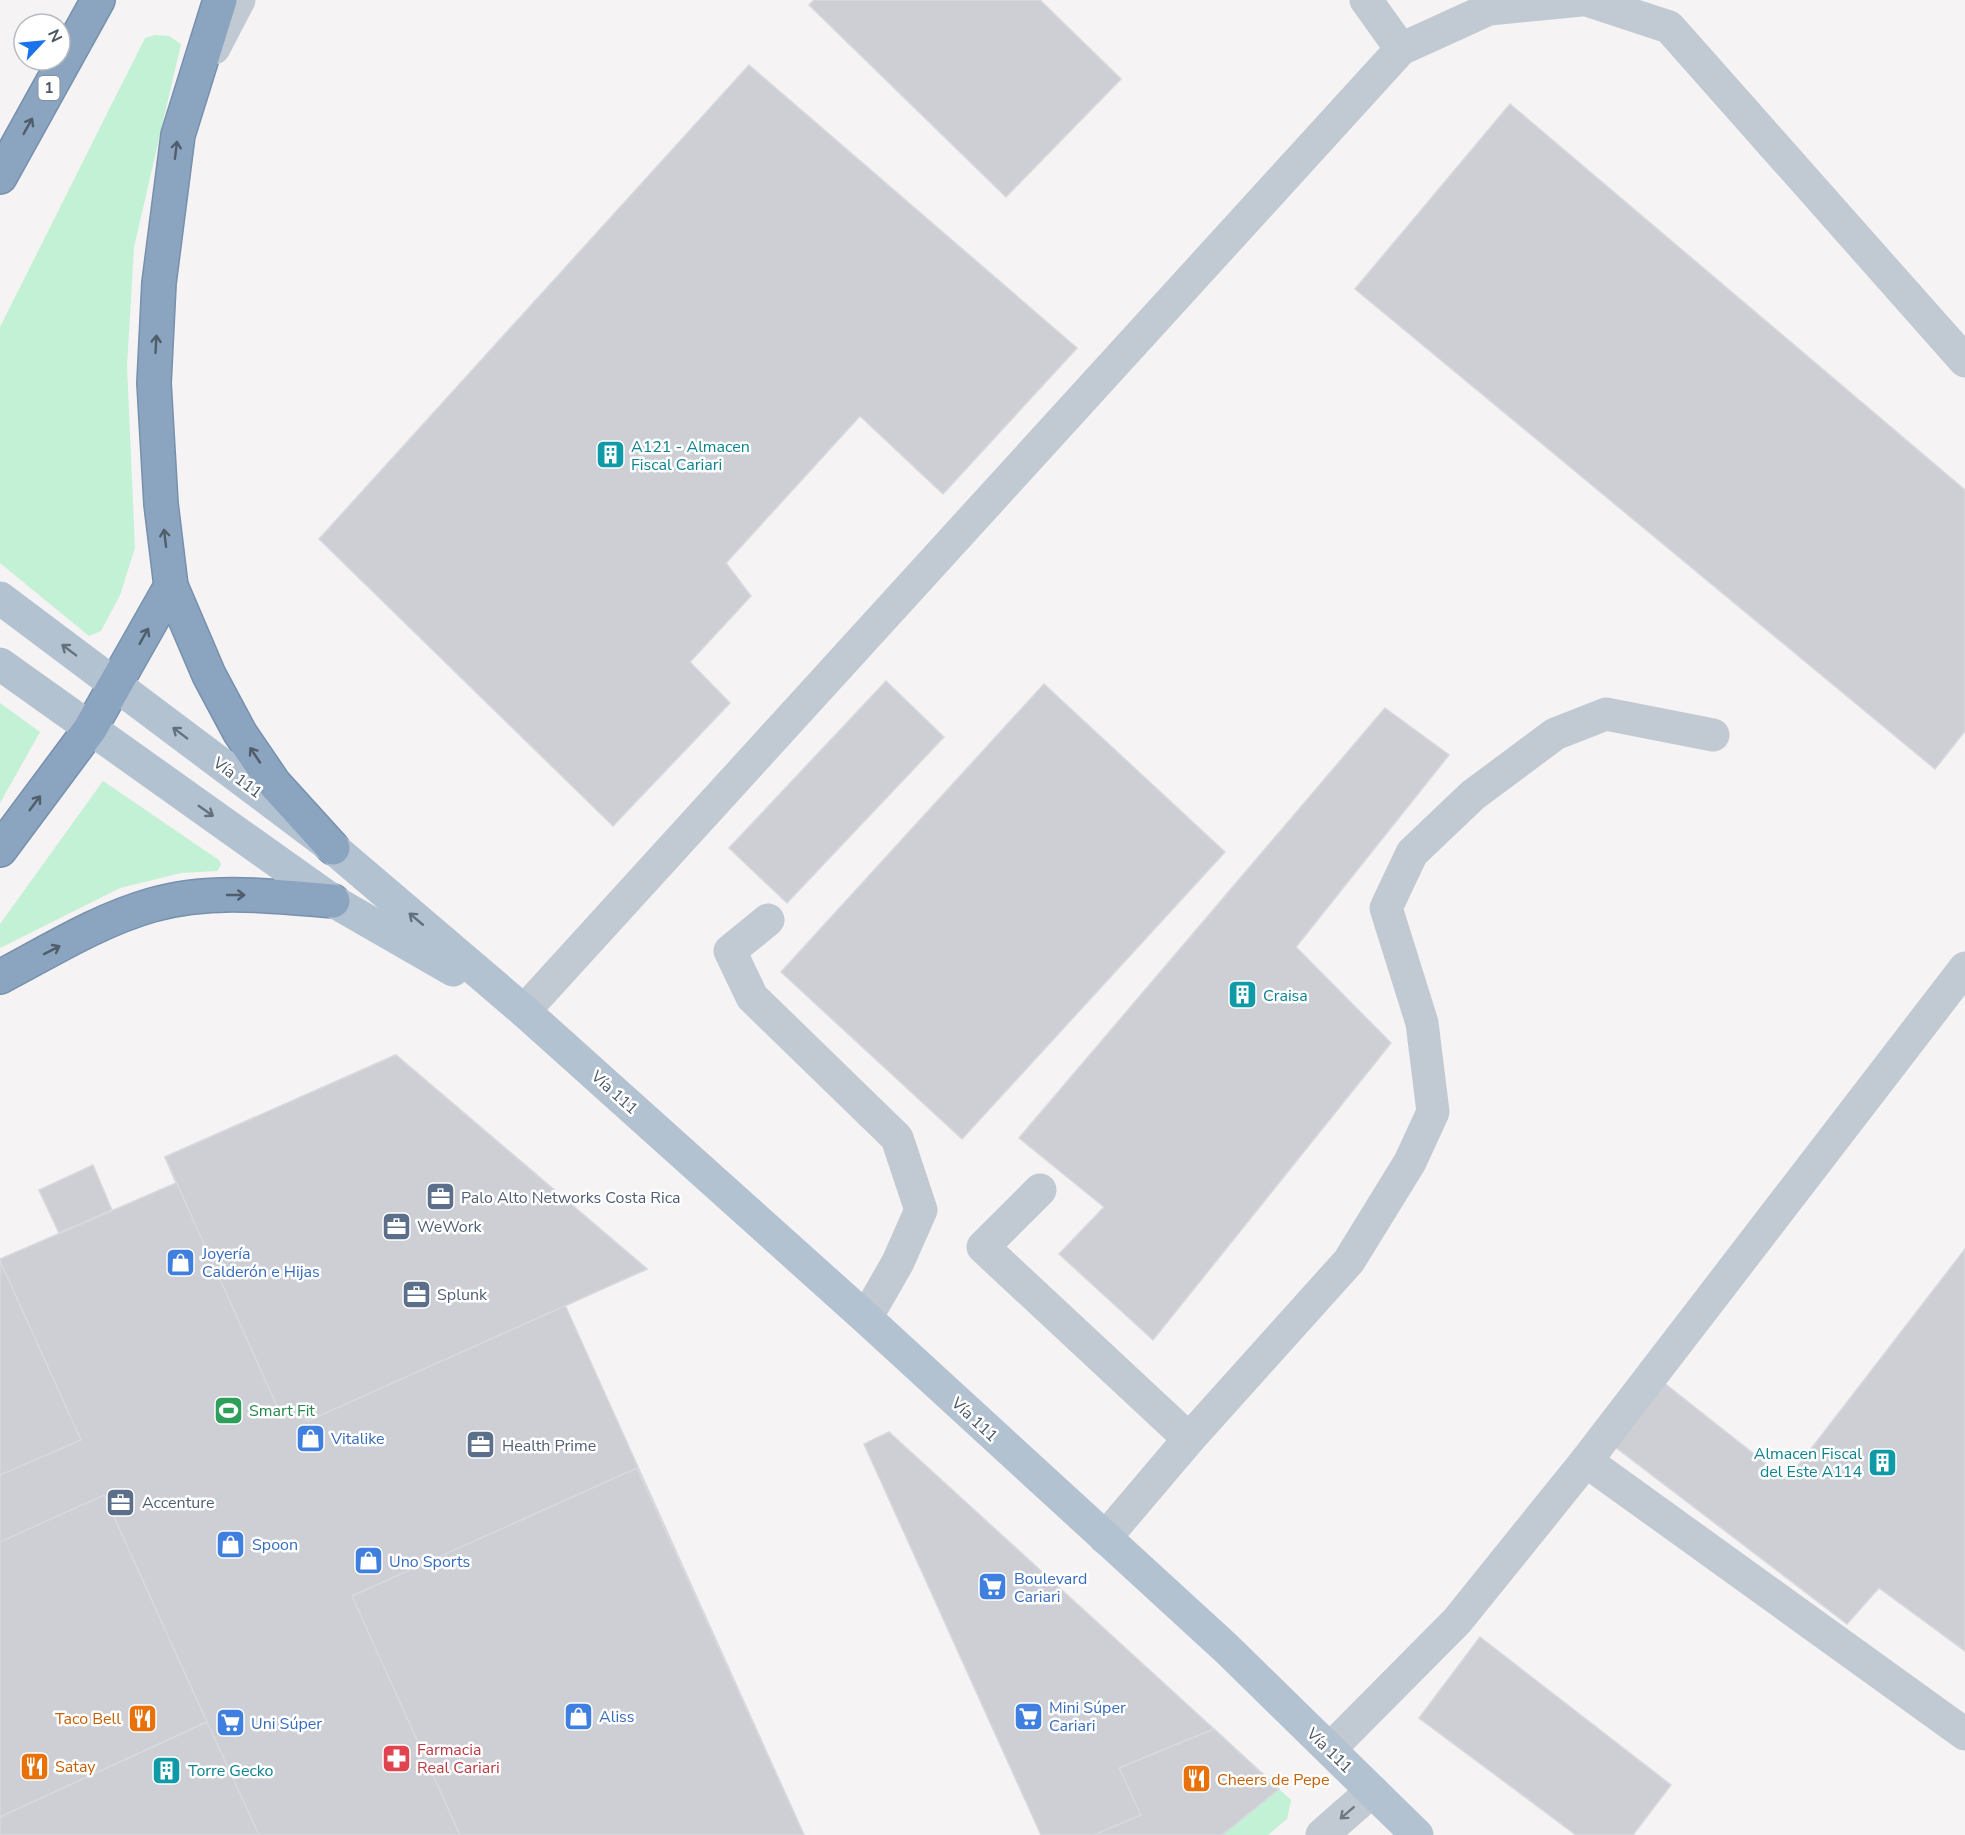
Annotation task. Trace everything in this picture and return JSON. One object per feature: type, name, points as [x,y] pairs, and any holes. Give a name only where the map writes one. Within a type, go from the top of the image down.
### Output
[{"type":"highway","name":"1","points":[[0,177],[98,0]]},
{"type":"highway","points":[[220,0],[191,89],[176,146],[159,283],[154,383],[161,504],[171,586],[209,675],[240,733],[274,783],[333,848]]},
{"type":"highway","points":[[0,850],[90,729],[171,586]]},
{"type":"highway","points":[[0,977],[118,917],[151,905],[179,899],[233,895],[333,901]]},
{"type":"main road","name":"Vía 111","points":[[0,598],[333,848],[524,1011],[866,1318],[1227,1649],[1417,1835]]},
{"type":"main road","name":"Vía 111","points":[[0,664],[333,901],[524,1011]]},
{"type":"street","points":[[191,89],[239,0]]},
{"type":"street","points":[[1366,0],[1401,49]]},
{"type":"street","points":[[524,1011],[1401,49],[1490,9],[1581,0]]},
{"type":"street","points":[[1587,0],[1669,27],[1965,360]]},
{"type":"street","points":[[1105,1539],[1189,1439],[1349,1261],[1410,1162],[1433,1112],[1422,1023],[1386,908],[1412,854],[1473,795],[1555,734],[1606,714],[1713,735]]},
{"type":"street","points":[[768,920],[730,951],[752,997],[897,1138],[921,1210],[898,1262],[866,1318]]},
{"type":"street","points":[[1330,1749],[1457,1621],[1586,1461],[1965,968]]},
{"type":"street","points":[[1040,1190],[982,1247],[1189,1439]]},
{"type":"street","points":[[1586,1461],[1965,1734]]},
{"type":"street","points":[[1322,1835],[1372,1791]]},
{"type":"green space","points":[[155,35],[169,36],[181,44],[134,247],[127,366],[135,548],[120,595],[101,631],[89,636],[0,563],[0,327],[145,38]]},
{"type":"green space","points":[[0,703],[40,732],[0,803]]},
{"type":"green space","points":[[103,781],[219,860],[221,865],[217,871],[181,873],[120,888],[0,948],[0,924]]},
{"type":"green space","points":[[1279,1789],[1291,1800],[1287,1819],[1268,1835],[1222,1835]]},
{"type":"building","points":[[814,0],[1040,0],[1121,79],[1006,197],[809,5]]},
{"type":"building","name":"A121 - Almacen Fiscal Cariari","points":[[749,65],[1077,348],[943,494],[860,416],[726,563],[751,596],[690,662],[730,703],[613,826],[319,539]]},
{"type":"building","points":[[1510,104],[1965,490],[1965,731],[1935,769],[1355,289]]},
{"type":"building","points":[[886,681],[944,737],[787,903],[729,848]]},
{"type":"building","points":[[1044,684],[1225,852],[962,1139],[781,972]]},
{"type":"building","name":"Craisa","points":[[1385,708],[1449,755],[1296,947],[1391,1043],[1153,1340],[1059,1254],[1104,1207],[1019,1138]]},
{"type":"building","points":[[396,1055],[647,1269],[565,1305],[804,1835],[0,1835],[0,1259],[176,1183],[165,1157]]},
{"type":"building","name":"WeWork","points":[[396,1055],[647,1269],[308,1421],[277,1406],[165,1157]]},
{"type":"building","points":[[93,1165],[112,1210],[59,1233],[39,1190]]},
{"type":"building","name":"Almacen Fiscal del Este A114","points":[[1965,1249],[1965,1651],[1879,1588],[1847,1624],[1610,1443],[1659,1379],[1787,1480]]},
{"type":"building","points":[[0,1261],[81,1440],[0,1475]]},
{"type":"building","name":"Boulevard Cariari","points":[[889,1432],[1279,1789],[1222,1835],[1041,1835],[864,1444]]},
{"type":"building","name":"Aliss","points":[[637,1468],[804,1835],[460,1835],[352,1596]]},
{"type":"building","points":[[104,1495],[207,1722],[0,1817],[0,1542]]},
{"type":"building","points":[[1480,1637],[1671,1785],[1633,1835],[1576,1835],[1419,1718]]},
{"type":"building","name":"Torre Gecko","points":[[207,1722],[259,1835],[0,1835],[0,1817]]},
{"type":"building","name":"Cheers de Pepe","points":[[1214,1729],[1279,1789],[1222,1835],[1094,1835],[1141,1815],[1119,1768]]},
{"type":"place","name":"A121 - Almacen Fiscal Cariari","points":[[610,455]]},
{"type":"place","name":"Craisa","points":[[1242,995]]},
{"type":"place","name":"Palo Alto Networks Costa Rica","points":[[440,1197]]},
{"type":"place","name":"WeWork","points":[[396,1226]]},
{"type":"place","name":"Joyería Calderón e Hijas","points":[[181,1262]]},
{"type":"place","name":"Splunk","points":[[416,1294]]},
{"type":"place","name":"Smart Fit","points":[[228,1410]]},
{"type":"place","name":"Vitalike","points":[[310,1438]]},
{"type":"place","name":"Health Prime","points":[[481,1445]]},
{"type":"place","name":"Almacen Fiscal del Este A114","points":[[1883,1462]]},
{"type":"place","name":"Accenture","points":[[121,1502]]},
{"type":"place","name":"Spoon","points":[[231,1544]]},
{"type":"place","name":"Uno Sports","points":[[368,1561]]},
{"type":"place","name":"Boulevard Cariari","points":[[993,1587]]},
{"type":"place","name":"Aliss","points":[[578,1716]]},
{"type":"place","name":"Mini Súper Cariari","points":[[1028,1716]]},
{"type":"place","name":"Taco Bell","points":[[142,1718]]},
{"type":"place","name":"Uni Súper","points":[[230,1723]]},
{"type":"place","name":"Farmacia Real Cariari","points":[[396,1758]]},
{"type":"place","name":"Satay","points":[[34,1766]]},
{"type":"place","name":"Torre Gecko","points":[[167,1770]]},
{"type":"place","name":"Cheers de Pepe","points":[[1196,1779]]}]
